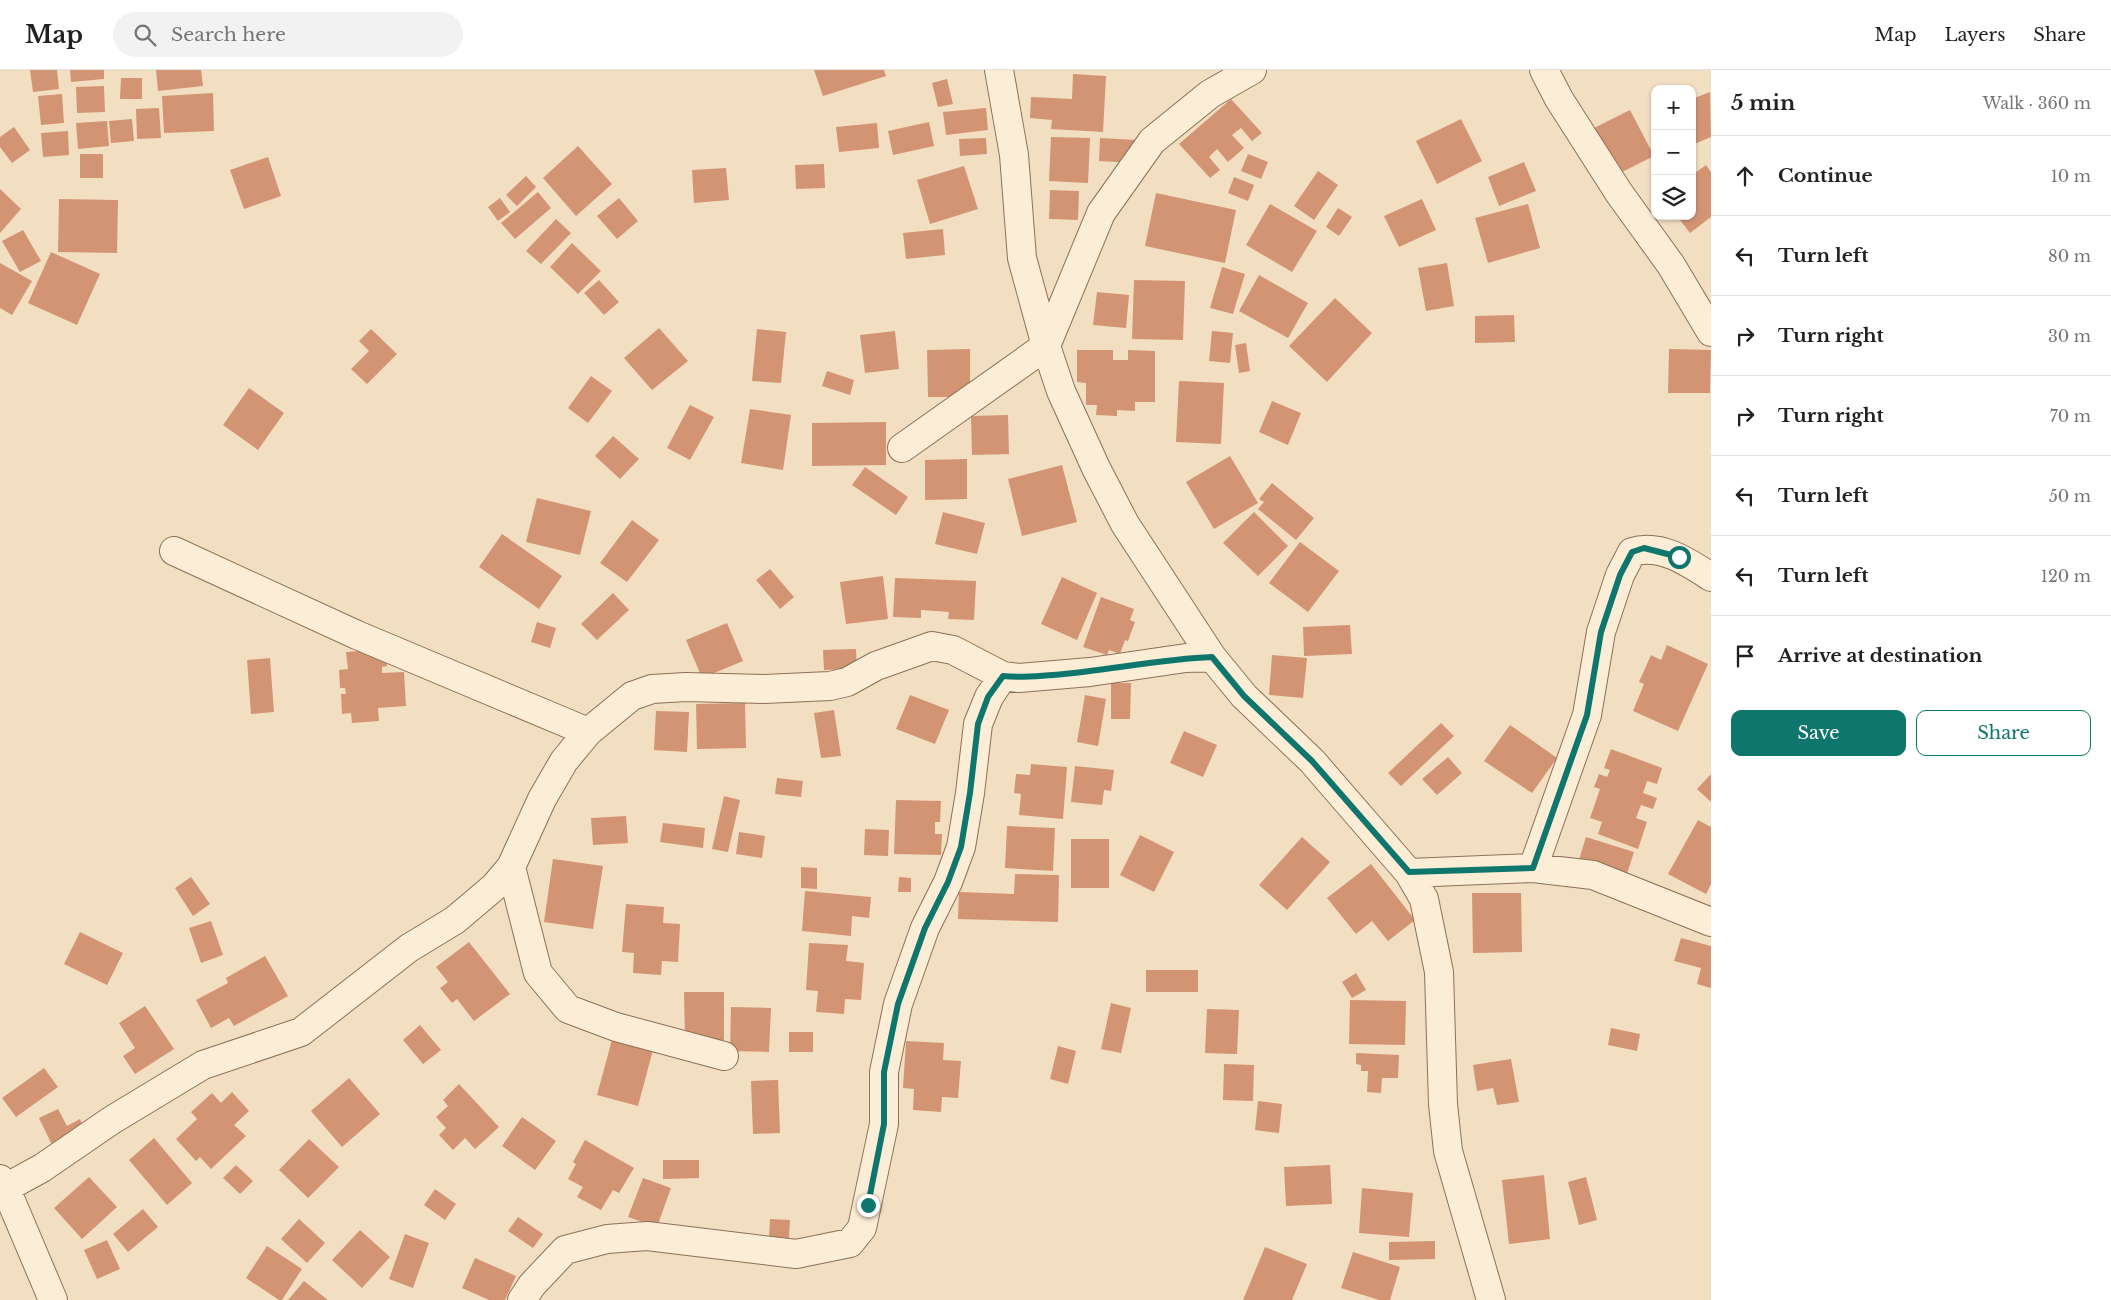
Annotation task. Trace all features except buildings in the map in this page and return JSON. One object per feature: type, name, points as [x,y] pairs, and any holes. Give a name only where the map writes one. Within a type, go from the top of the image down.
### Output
[{"type":"street","points":[[999,70],[1014,155],[1022,258],[1046,346],[1065,400],[1096,468],[1125,524],[1212,657],[1244,696],[1312,761],[1409,872],[1424,899],[1439,972],[1443,1104],[1448,1151],[1491,1300]]},
{"type":"street","points":[[902,448],[1046,346],[1101,213],[1152,141],[1210,94],[1252,70]]},
{"type":"street","points":[[1544,70],[1564,106],[1619,192],[1671,266],[1711,332]]},
{"type":"street","points":[[1533,868],[1587,715],[1601,632],[1620,575],[1632,552],[1644,548],[1679,557],[1711,577]]},
{"type":"street","points":[[174,551],[357,635],[588,732]]},
{"type":"street","points":[[53,1300],[2,1187],[42,1168],[112,1120],[202,1066],[301,1032],[408,948],[462,915],[494,887],[511,867],[542,799],[564,761],[588,732],[632,696],[652,690],[686,687],[764,690],[830,686],[847,682],[876,666],[932,646],[953,650],[1003,676],[1019,678],[1090,672],[1186,658],[1212,657]]},
{"type":"street","points":[[522,1300],[532,1285],[565,1250],[607,1239],[647,1236],[796,1254],[850,1243],[862,1228],[884,1124],[884,1072],[898,1004],[925,928],[948,882],[961,847],[970,793],[978,724],[988,697],[1003,676]]},
{"type":"street","points":[[511,867],[538,973],[568,1009],[616,1027],[724,1056]]},
{"type":"street","points":[[1409,872],[1533,868],[1594,876],[1711,922]]},
{"type":"route","points":[[868,1205],[884,1124],[884,1072],[898,1004],[925,928],[948,882],[961,847],[970,793],[978,724],[988,697],[1003,676],[1019,678],[1090,672],[1186,658],[1212,657],[1244,696],[1312,761],[1409,872],[1503,871],[1533,868],[1587,715],[1601,632],[1620,575],[1632,552],[1644,548],[1679,557]]}]
